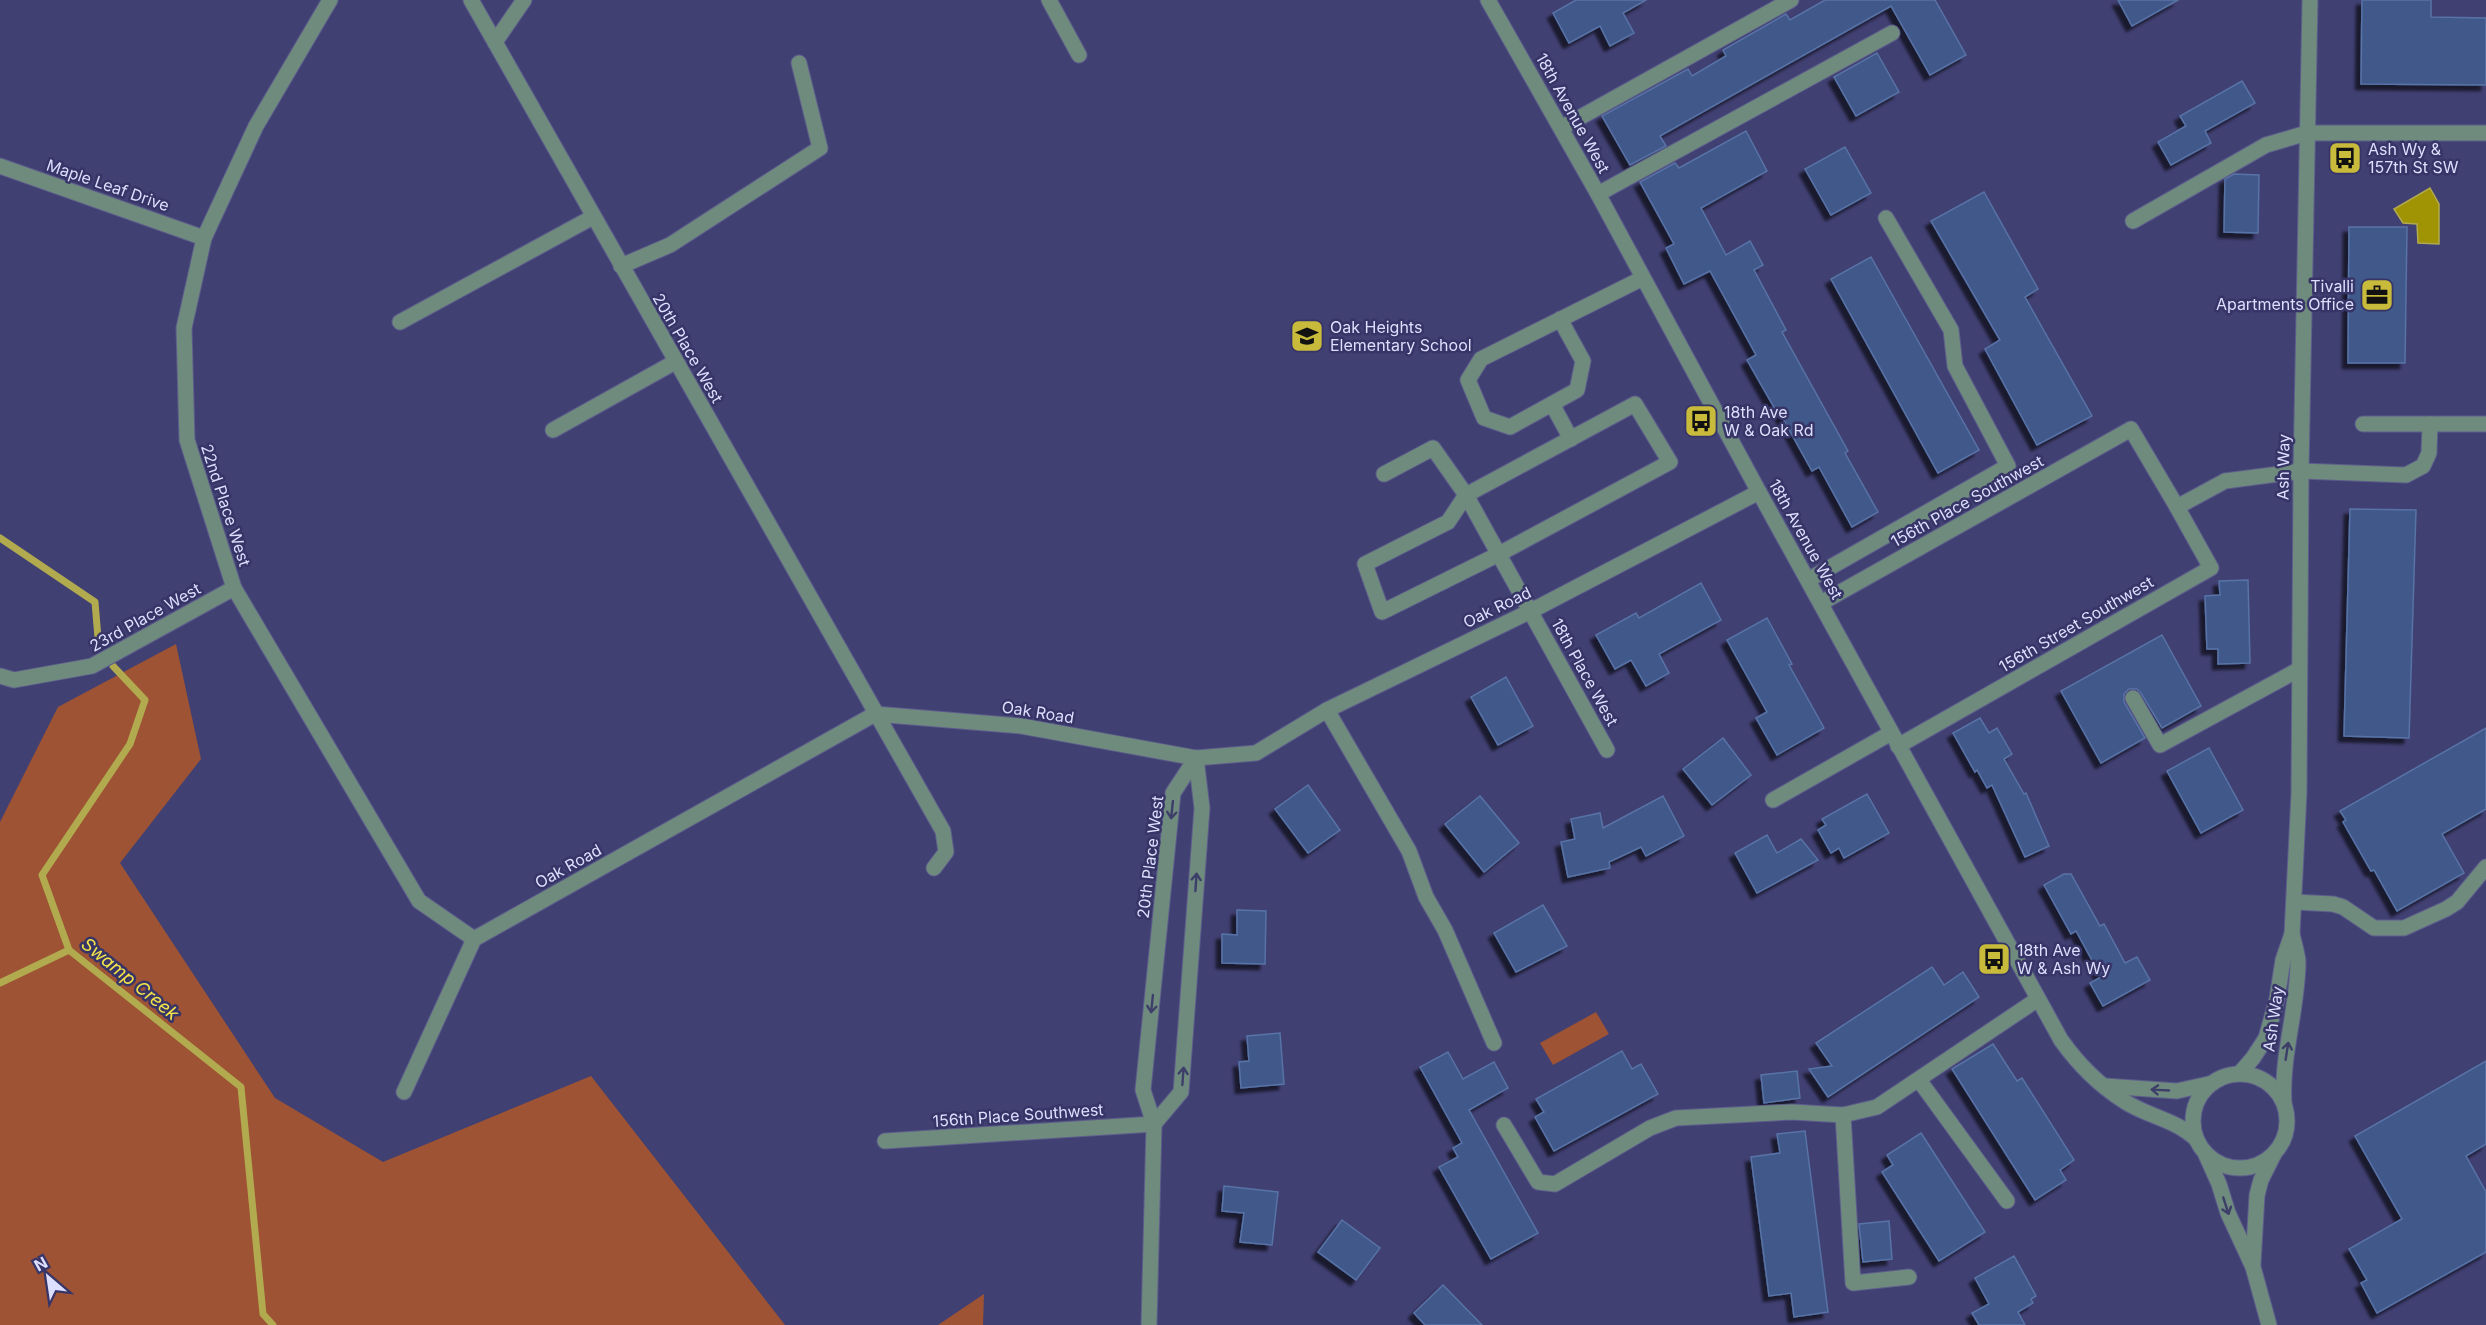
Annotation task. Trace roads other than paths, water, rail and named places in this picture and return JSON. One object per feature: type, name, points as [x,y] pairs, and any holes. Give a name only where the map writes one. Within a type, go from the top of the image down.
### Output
[{"type":"street","name":"22nd Place West","points":[[330,0],[256,126],[204,238],[184,328],[187,440],[234,588],[419,901],[474,939]]},
{"type":"street","name":"20th Place West","points":[[471,0],[943,831],[946,852],[934,868]]},
{"type":"street","points":[[495,42],[524,0]]},
{"type":"street","points":[[1050,0],[1079,55]]},
{"type":"street","name":"18th Avenue West","points":[[1488,0],[1598,194],[2038,999],[2072,1055],[2090,1075],[2124,1102],[2180,1126],[2201,1146]]},
{"type":"street","points":[[1561,128],[1791,0]]},
{"type":"street","name":"Ash Way","points":[[2240,1073],[2266,1038],[2277,999],[2283,960],[2292,934],[2299,793],[2298,670],[2310,0]]},
{"type":"street","points":[[1598,194],[1892,33]]},
{"type":"street","points":[[621,266],[670,245],[820,148],[799,63]]},
{"type":"street","points":[[2133,221],[2266,146],[2307,133],[2486,133]]},
{"type":"street","name":"Maple Leaf Drive","points":[[0,166],[204,238]]},
{"type":"street","points":[[400,322],[593,216]]},
{"type":"street","points":[[1808,580],[2008,466],[1955,366],[1951,330],[1886,218]]},
{"type":"street","points":[[1560,319],[1583,361],[1577,390],[1510,427],[1484,417],[1468,380],[1481,359],[1560,319],[1643,278]]},
{"type":"street","points":[[553,430],[675,362]]},
{"type":"street","points":[[1552,404],[1571,439]]},
{"type":"street","points":[[1635,404],[1670,462],[1499,554],[1382,612],[1365,564],[1448,522],[1466,495],[1571,439],[1635,404]]},
{"type":"street","points":[[2363,424],[2486,424]]},
{"type":"street","points":[[2177,507],[2224,481],[2301,471],[2406,475],[2423,466],[2429,453],[2430,424]]},
{"type":"street","name":"156th Place Southwest","points":[[1821,603],[2131,429],[2177,507]]},
{"type":"street","name":"18th Place West","points":[[1384,474],[1433,448],[1466,495],[1607,750]]},
{"type":"street","name":"Oak Road","points":[[474,939],[875,714],[1021,726],[1196,758],[1256,753],[1327,710],[1531,611],[1759,492]]},
{"type":"street","name":"156th Street Southwest","points":[[1895,740],[2211,568],[2177,507]]},
{"type":"street","name":"23rd Place West","points":[[0,676],[14,680],[92,666],[234,588]]},
{"type":"street","points":[[2133,698],[2160,745],[2298,670]]},
{"type":"street","points":[[1327,710],[1409,850],[1426,897],[1444,930],[1494,1043]]},
{"type":"street","points":[[1773,800],[1895,740]]},
{"type":"street","name":"20th Place West","points":[[1149,1325],[1154,1124],[1143,1090],[1173,793],[1196,758]]},
{"type":"street","points":[[1154,1124],[1181,1092],[1202,808],[1196,758]]},
{"type":"street","points":[[2294,902],[2333,904],[2343,907],[2374,928],[2404,928],[2457,902],[2486,867]]},
{"type":"street","name":"Ash Way","points":[[2285,1109],[2285,1064],[2296,994],[2298,958],[2292,934]]},
{"type":"street","points":[[404,1092],[474,939]]},
{"type":"street","points":[[1504,1125],[1538,1182],[1555,1184],[1650,1128],[1676,1118],[1792,1112],[1843,1115],[1877,1107],[2038,999]]},
{"type":"street","points":[[2253,1267],[2261,1180],[2284,1137],[2287,1124],[2285,1109],[2278,1095],[2268,1083],[2254,1076],[2240,1073],[2228,1075],[2213,1083],[2201,1094],[2195,1108],[2194,1124],[2201,1146],[2219,1184],[2228,1213],[2253,1267],[2269,1325]]},
{"type":"street","points":[[1919,1080],[2007,1201]]},
{"type":"street","points":[[2105,1086],[2177,1091],[2213,1083]]},
{"type":"street","points":[[1843,1115],[1853,1283],[1910,1277]]},
{"type":"street","name":"156th Place Southwest","points":[[885,1141],[1154,1124]]},
{"type":"street","points":[[2201,1146],[2227,1167],[2239,1170],[2264,1162],[2276,1151]]},
{"type":"waterway","name":"Swamp Creek","points":[[0,538],[95,602],[98,638]]},
{"type":"waterway","name":"Swamp Creek","points":[[113,666],[145,700],[130,744],[42,875],[69,950],[241,1087],[263,1314],[273,1325]]},
{"type":"waterway","points":[[0,983],[69,950]]},
{"type":"place","name":"Ash Wy & 157th St SW","points":[[2345,158]]},
{"type":"place","name":"Tivalli Apartments Office","points":[[2377,295]]},
{"type":"place","name":"Oak Heights Elementary School","points":[[1307,336]]},
{"type":"place","name":"18th Ave W & Oak Rd","points":[[1701,421]]},
{"type":"place","name":"18th Ave W & Ash Wy","points":[[1994,959]]}]
